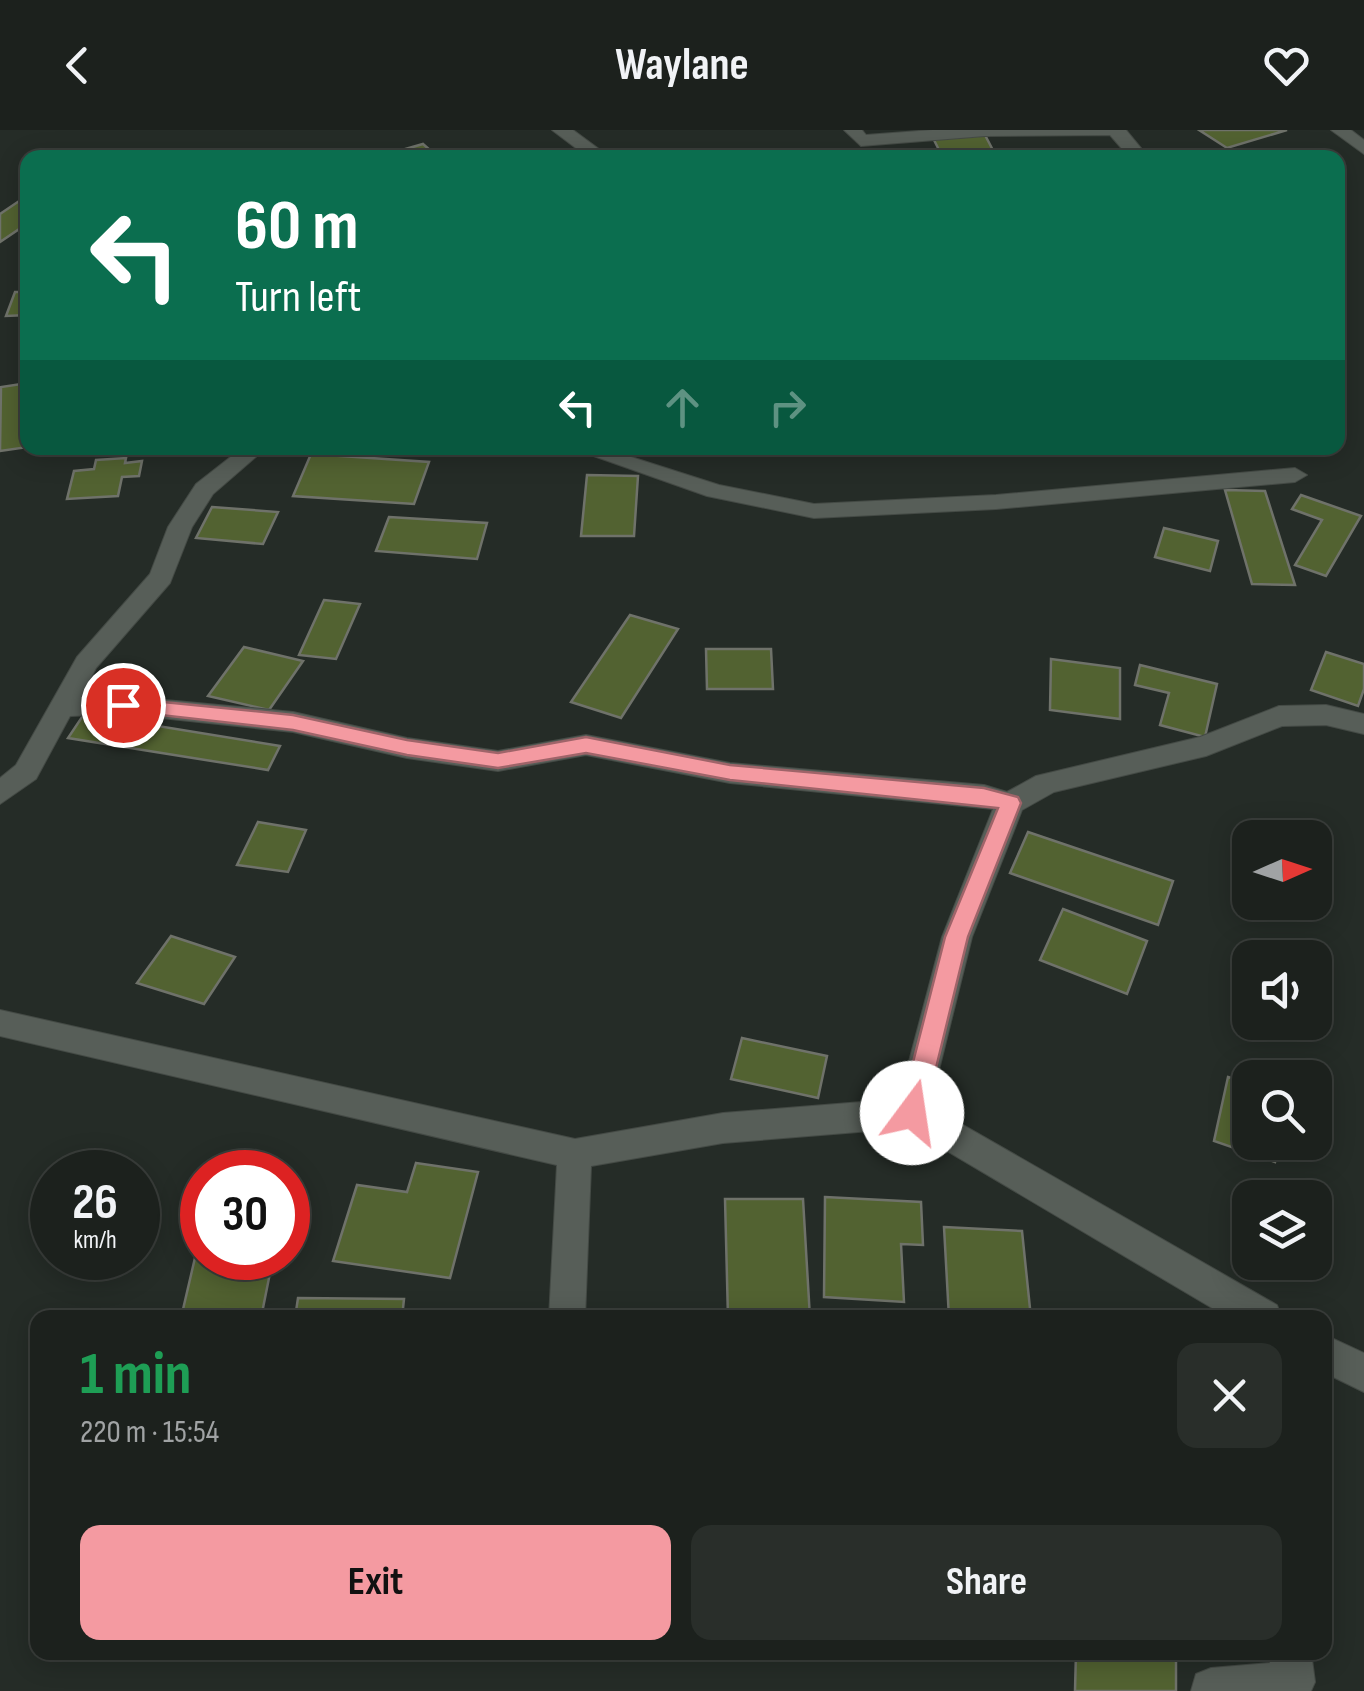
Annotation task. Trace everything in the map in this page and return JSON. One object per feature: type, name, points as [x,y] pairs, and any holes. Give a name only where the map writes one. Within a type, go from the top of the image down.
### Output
[{"type":"street","points":[[561,130],[590,150]]},
{"type":"street","points":[[859,143],[986,131],[1116,130],[1133,150]]},
{"type":"street","points":[[1340,130],[1364,149]]},
{"type":"street","points":[[0,794],[26,772],[86,663],[161,577],[180,527],[204,489],[246,455]]},
{"type":"street","points":[[604,455],[715,491],[814,511],[996,502],[1295,475]]},
{"type":"street","points":[[62,707],[123,705],[293,722],[407,748],[498,761],[586,745],[730,772],[984,796],[1010,803]]},
{"type":"street","points":[[912,1113],[957,937],[1010,803],[1046,783],[1206,746],[1279,716],[1326,716],[1364,724]]},
{"type":"street","points":[[0,1023],[575,1154],[722,1128],[912,1113],[1250,1310]]},
{"type":"street","points":[[568,1310],[575,1154]]},
{"type":"street","points":[[1332,1357],[1364,1373]]},
{"type":"street","points":[[1212,1689],[1294,1682],[1291,1660]]},
{"type":"building","points":[[1199,130],[1287,130],[1227,148]]},
{"type":"building","points":[[985,135],[993,150],[939,150],[933,138]]},
{"type":"building","points":[[423,144],[430,150],[402,150]]},
{"type":"building","points":[[20,200],[20,228],[0,242],[0,214]]},
{"type":"building","points":[[15,292],[20,292],[20,315],[6,316]]},
{"type":"building","points":[[20,384],[20,448],[0,451],[1,387]]},
{"type":"building","points":[[311,455],[429,462],[414,504],[293,496]]},
{"type":"building","points":[[126,458],[125,463],[142,461],[139,476],[122,477],[118,496],[67,499],[74,471],[94,469],[96,460]]},
{"type":"building","points":[[587,475],[638,476],[634,536],[581,536]]},
{"type":"building","points":[[1225,490],[1265,491],[1295,585],[1252,584]]},
{"type":"building","points":[[1301,495],[1361,516],[1326,576],[1295,565],[1322,520],[1292,509]]},
{"type":"building","points":[[212,507],[278,512],[263,544],[196,538]]},
{"type":"building","points":[[389,517],[487,523],[477,559],[376,551]]},
{"type":"building","points":[[1164,528],[1218,541],[1210,571],[1155,557]]},
{"type":"building","points":[[324,600],[360,604],[336,659],[299,655]]},
{"type":"building","points":[[630,615],[678,629],[621,718],[571,702]]},
{"type":"building","points":[[244,647],[303,661],[269,710],[208,696]]},
{"type":"building","points":[[706,649],[771,649],[773,689],[707,689]]},
{"type":"building","points":[[1326,652],[1364,664],[1364,689],[1358,706],[1311,690]]},
{"type":"building","points":[[1051,659],[1120,668],[1120,719],[1050,710]]},
{"type":"building","points":[[1140,665],[1217,684],[1205,737],[1160,725],[1169,693],[1135,685]]},
{"type":"building","points":[[84,714],[280,746],[268,770],[68,738]]},
{"type":"building","points":[[258,822],[306,830],[288,872],[237,865]]},
{"type":"building","points":[[1028,832],[1173,881],[1158,925],[1010,873]]},
{"type":"building","points":[[1063,909],[1147,941],[1127,994],[1040,960]]},
{"type":"building","points":[[171,936],[235,957],[204,1004],[137,983]]},
{"type":"building","points":[[742,1038],[827,1056],[818,1098],[731,1079]]},
{"type":"building","points":[[1228,1077],[1232,1078],[1232,1147],[1214,1141]]},
{"type":"building","points":[[416,1163],[478,1172],[450,1278],[333,1261],[357,1185],[407,1192]]},
{"type":"building","points":[[825,1197],[921,1202],[923,1245],[901,1244],[904,1302],[824,1297]]},
{"type":"building","points":[[725,1199],[803,1199],[810,1310],[728,1310]]},
{"type":"building","points":[[944,1227],[1022,1231],[1030,1310],[949,1310]]},
{"type":"building","points":[[190,1280],[269,1280],[263,1310],[183,1310]]},
{"type":"building","points":[[298,1298],[404,1299],[403,1310],[296,1310]]},
{"type":"building","points":[[1076,1660],[1176,1660],[1176,1691],[1075,1691]]},
{"type":"route","points":[[123,705],[293,722],[407,748],[498,761],[532,758],[586,745],[730,772],[984,796],[1010,803],[957,937],[912,1113]]}]
